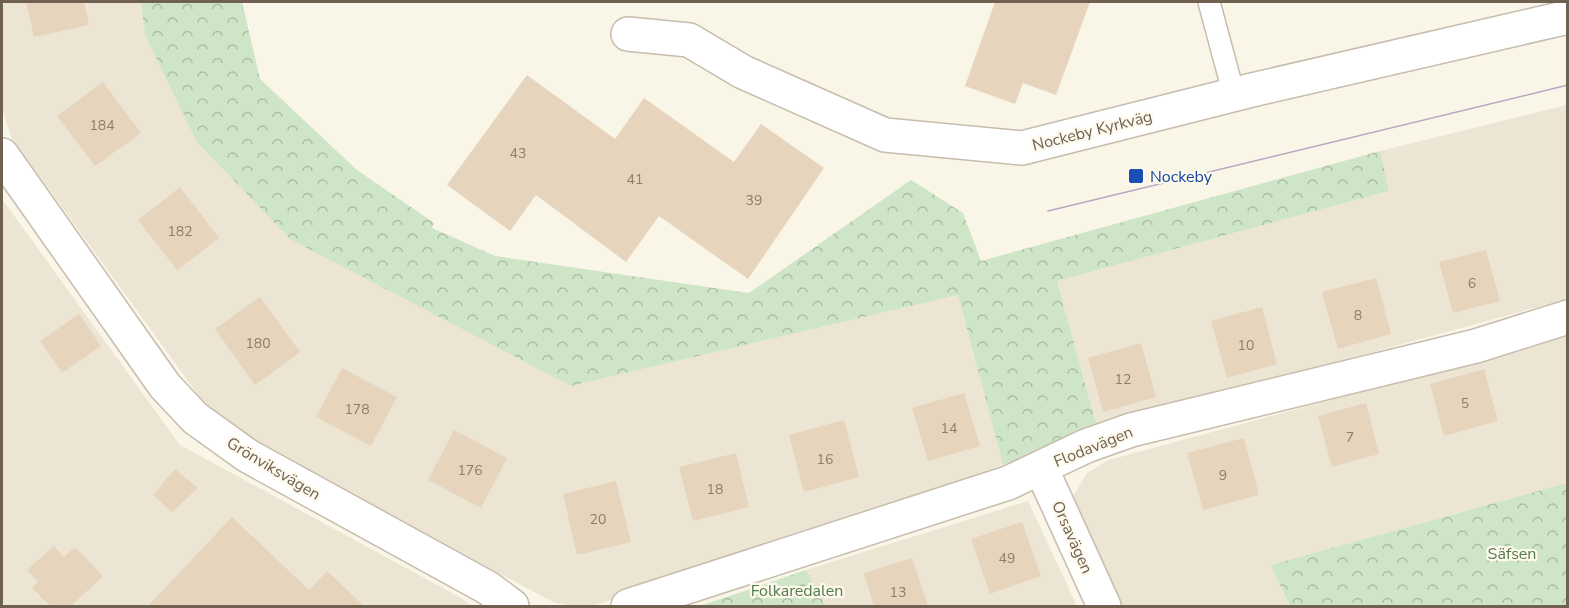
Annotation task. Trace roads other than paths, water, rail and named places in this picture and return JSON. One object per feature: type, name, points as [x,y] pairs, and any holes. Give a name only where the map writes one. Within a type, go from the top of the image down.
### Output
[{"type":"street","name":"Nockeby Kyrkväg","points":[[628,34],[689,40],[743,72],[885,135],[1022,148],[1234,95],[1568,17]]},
{"type":"street","name":"Grönviksvägen","points":[[2,155],[165,386],[195,418],[248,456],[488,588],[512,606]]},
{"type":"street","name":"Flodavägen","points":[[628,606],[1008,483],[1086,446],[1131,430],[1476,346],[1568,317]]},
{"type":"street","name":"Orsavägen","points":[[1041,468],[1104,606]]},
{"type":"lane","points":[[1209,2],[1234,95]]},
{"type":"tram line","points":[[1048,211],[1568,85]]},
{"type":"place","name":"Nockeby","points":[[1136,176]]},
{"type":"park label","name":"Säfsen","points":[[1512,553]]},
{"type":"park label","name":"Folkaredalen","points":[[797,590]]}]
